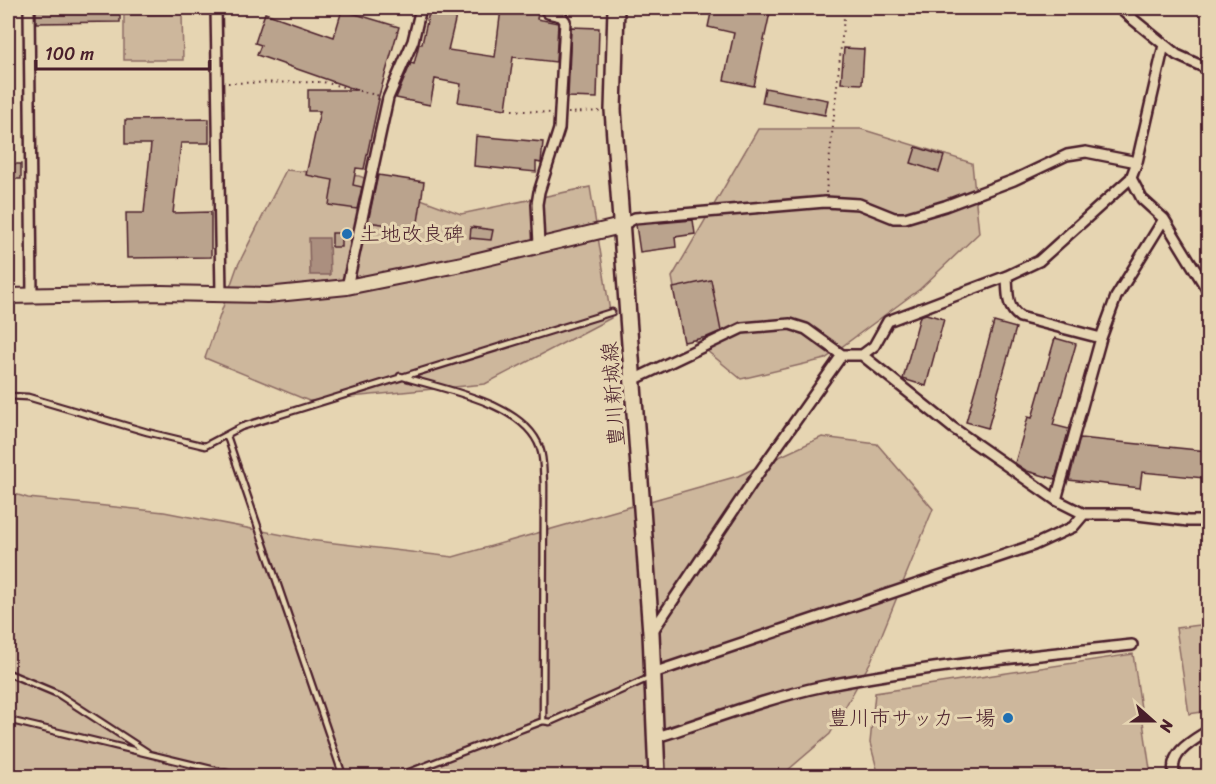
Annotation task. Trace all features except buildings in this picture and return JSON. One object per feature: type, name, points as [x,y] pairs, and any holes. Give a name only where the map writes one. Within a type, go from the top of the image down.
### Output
[{"type":"main road","name":"豊川新城線","points":[[616,8],[613,110],[654,676],[654,738],[657,777]]},
{"type":"street","points":[[29,8],[32,296]]},
{"type":"street","points":[[216,8],[220,294]]},
{"type":"street","points":[[347,287],[388,98],[413,41],[421,8]]},
{"type":"street","points":[[539,244],[537,204],[559,129],[565,21],[561,16],[548,13],[544,8]]},
{"type":"street","points":[[1119,8],[1177,55],[1209,69]]},
{"type":"street","points":[[633,380],[742,328],[790,324],[806,329],[842,355],[862,355],[874,346],[888,321],[1007,276],[1039,261],[1131,178],[1137,162],[1164,45]]},
{"type":"street","points":[[8,296],[162,293],[267,295],[347,287],[462,264],[621,226],[635,218],[706,210],[825,202],[859,204],[894,218],[905,218],[945,206],[1014,180],[1067,155],[1086,152],[1137,162]]},
{"type":"street","points":[[1131,178],[1142,199],[1164,219],[1209,291]]},
{"type":"street","points":[[1056,500],[1101,338],[1116,297],[1164,219]]},
{"type":"street","points":[[1007,276],[1010,305],[1013,312],[1020,317],[1101,338]]},
{"type":"street","points":[[651,633],[758,474],[842,355]]},
{"type":"street","points":[[862,355],[952,428],[1056,500],[1084,514],[1129,514],[1188,521],[1209,521]]},
{"type":"street","points":[[654,676],[656,672],[1034,545],[1073,527],[1084,514]]},
{"type":"street","points":[[654,738],[768,701],[823,687],[990,660],[1132,645]]},
{"type":"street","points":[[1175,777],[1172,769],[1176,756],[1183,748],[1209,731]]},
{"type":"lane","points":[[8,396],[28,397],[147,432],[205,446],[241,427],[612,312]]},
{"type":"lane","points":[[400,376],[489,403],[519,420],[533,434],[539,446],[543,461],[544,484],[543,721]]},
{"type":"lane","points":[[227,436],[343,777]]},
{"type":"lane","points":[[8,673],[58,694],[152,755]]},
{"type":"lane","points":[[399,777],[543,721],[550,722],[654,676]]},
{"type":"lane","points":[[8,720],[240,777]]},
{"type":"path","points":[[825,202],[845,8]]},
{"type":"path","points":[[217,83],[323,82],[388,98]]},
{"type":"shaded area","points":[[182,14],[183,60],[124,60],[124,15]]},
{"type":"shaded area","points":[[758,129],[861,129],[972,163],[979,233],[920,289],[825,359],[741,379],[682,330],[672,277]]},
{"type":"shaded area","points":[[286,170],[359,176],[461,214],[590,187],[611,318],[485,384],[309,401],[205,358],[237,267]]},
{"type":"shaded area","points":[[309,238],[329,238],[330,275],[310,275]]},
{"type":"shaded area","points":[[822,437],[877,444],[933,509],[871,661],[830,734],[781,776],[8,776],[8,492],[28,498],[164,512],[309,540],[453,557],[738,476]]},
{"type":"shaded area","points":[[1208,624],[1208,711],[1189,714],[1176,628]]},
{"type":"shaded area","name":"豊川市サッカー場","points":[[1133,654],[1151,776],[879,776],[870,743],[875,693]]},
{"type":"place","name":"土地改良碑","points":[[347,234]]},
{"type":"place","name":"豊川市サッカー場","points":[[1008,718]]}]
